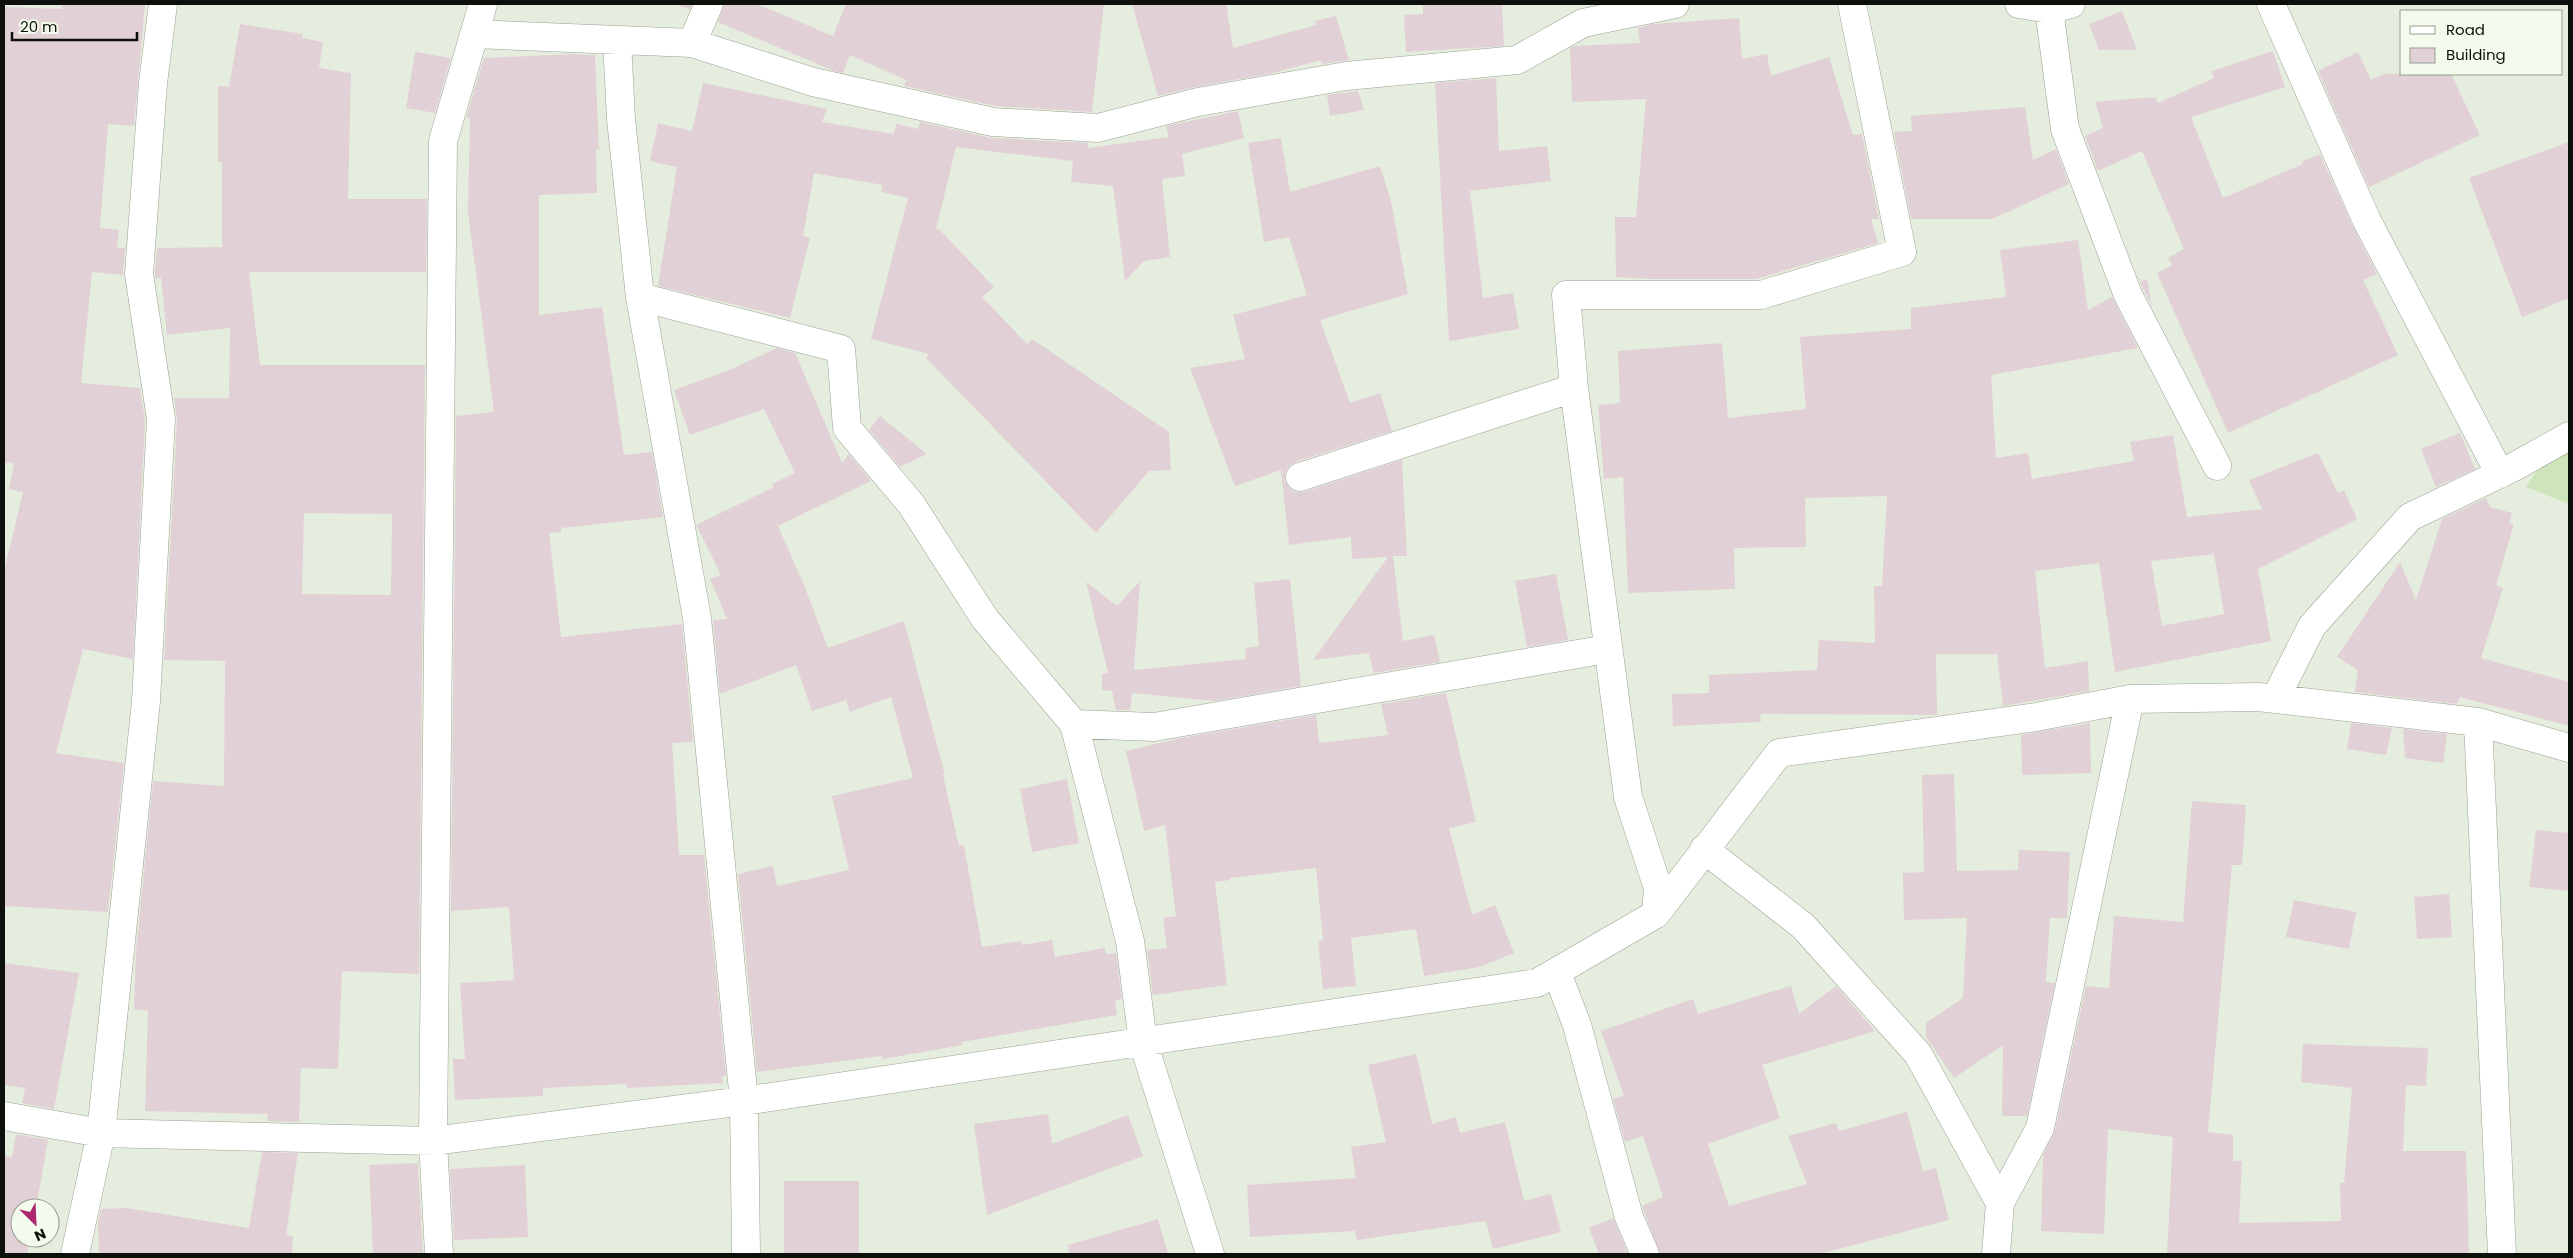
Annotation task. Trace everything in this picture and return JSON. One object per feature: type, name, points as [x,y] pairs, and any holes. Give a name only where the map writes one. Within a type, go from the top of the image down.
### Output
[{"type":"street","points":[[75,1254],[101,1133],[146,701],[160,419],[140,274],[153,83],[163,4]]},
{"type":"street","points":[[439,1254],[433,1141],[443,141],[483,4]]},
{"type":"street","points":[[692,43],[709,4]]},
{"type":"street","points":[[474,34],[692,43],[813,82],[993,122],[1098,128],[1198,102],[1346,76],[1517,60],[1583,23],[1675,4]]},
{"type":"street","points":[[1656,914],[1658,888],[1628,797],[1574,388],[1566,295],[1761,295],[1902,252],[1852,4]]},
{"type":"street","points":[[2019,4],[2060,6],[2065,129],[2128,295],[2217,466]]},
{"type":"street","points":[[2271,4],[2367,221],[2500,474]]},
{"type":"street","points":[[617,41],[622,119],[640,297],[697,618],[744,1101],[746,1254]]},
{"type":"street","points":[[640,297],[841,349],[847,428],[911,504],[985,619],[1074,724],[1130,941],[1143,1042],[1210,1254]]},
{"type":"street","points":[[1300,477],[1574,388]]},
{"type":"street","points":[[2275,699],[2312,626],[2410,517],[2500,474],[2569,436]]},
{"type":"street","points":[[1074,724],[1154,727],[1607,649]]},
{"type":"street","points":[[4,1116],[101,1133],[433,1141],[744,1101],[1538,983],[1656,914],[1779,753],[2036,717],[2130,699],[2275,699],[2478,722],[2569,748]]},
{"type":"street","points":[[1996,1254],[2000,1203],[2040,1128],[2130,699]]},
{"type":"street","points":[[2478,722],[2502,1254]]},
{"type":"street","points":[[1704,849],[1803,926],[1918,1054],[2000,1203]]},
{"type":"street","points":[[1556,972],[1577,1025],[1628,1218],[1645,1254]]},
{"type":"green space","points":[[2569,422],[2569,504],[2526,487]]},
{"type":"building","points":[[62,4],[145,4],[134,126],[108,124],[100,228],[119,230],[117,248],[125,248],[123,275],[92,272],[81,383],[140,388],[145,420],[133,659],[83,649],[56,753],[124,763],[108,912],[4,906],[4,571],[23,492],[9,489],[14,463],[4,462],[4,7],[62,9]]},
{"type":"building","points":[[676,4],[692,4],[690,10]]},
{"type":"building","points":[[724,4],[757,4],[833,36],[846,4],[1104,4],[1092,112],[995,106],[904,86],[906,80],[850,55],[843,73],[834,71],[718,22]]},
{"type":"building","points":[[1132,4],[1226,4],[1233,48],[1316,25],[1315,21],[1336,16],[1349,60],[1322,64],[1321,60],[1273,73],[1195,87],[1158,96]]},
{"type":"building","points":[[1423,4],[1502,4],[1504,46],[1406,52],[1404,15],[1423,14]]},
{"type":"building","points":[[2122,11],[2137,50],[2099,50],[2089,24]]},
{"type":"building","points":[[1739,18],[1742,59],[1767,54],[1771,76],[1829,57],[1853,135],[1862,134],[1879,219],[1871,219],[1878,243],[1756,279],[1616,277],[1615,217],[1636,217],[1646,99],[1572,102],[1570,48],[1574,46],[1640,43],[1638,28],[1653,24]]},
{"type":"building","points":[[240,24],[303,34],[302,38],[323,42],[319,68],[351,73],[348,199],[427,199],[426,272],[249,272],[260,365],[425,365],[419,974],[342,971],[338,1069],[301,1068],[299,1122],[267,1121],[268,1114],[145,1111],[148,1011],[134,1009],[136,952],[153,781],[224,786],[225,661],[164,660],[177,420],[174,398],[229,398],[230,328],[167,335],[161,278],[155,278],[155,273],[157,248],[222,247],[222,162],[218,162],[218,86],[229,87]],"holes":[[[304,513],[392,514],[391,595],[302,594]]]},
{"type":"building","points":[[2273,51],[2285,87],[2191,117],[2223,198],[2303,164],[2302,162],[2320,154],[2353,227],[2377,274],[2363,280],[2398,355],[2228,433],[2157,273],[2172,265],[2168,258],[2184,249],[2142,151],[2098,171],[2085,136],[2103,128],[2095,102],[2156,97],[2158,103],[2214,78],[2212,71]]},
{"type":"building","points":[[415,52],[451,58],[435,113],[406,108]]},
{"type":"building","points":[[2358,52],[2371,80],[2384,74],[2451,75],[2480,135],[2369,187],[2318,71]]},
{"type":"building","points":[[574,54],[595,55],[599,150],[596,149],[597,193],[539,195],[539,315],[602,307],[624,455],[652,452],[663,517],[561,528],[561,532],[549,533],[561,637],[682,624],[693,742],[672,743],[679,855],[704,855],[726,1076],[722,1077],[723,1083],[627,1088],[626,1084],[543,1088],[543,1096],[455,1100],[453,1059],[465,1059],[460,983],[514,980],[509,907],[451,911],[456,416],[494,412],[468,212],[470,118],[466,118],[484,58]]},
{"type":"building","points":[[1496,78],[1499,151],[1547,146],[1551,181],[1470,191],[1483,298],[1513,293],[1519,329],[1449,341],[1435,83]]},
{"type":"building","points":[[703,83],[827,109],[822,122],[894,134],[896,124],[918,129],[920,122],[992,138],[1088,143],[1088,148],[1169,137],[1166,126],[1238,111],[1244,138],[1182,154],[1185,176],[1162,179],[1170,257],[1144,261],[1125,281],[1113,186],[1071,182],[1073,161],[956,147],[936,229],[940,230],[994,287],[982,297],[1027,344],[1032,339],[1169,432],[1171,470],[1149,471],[1096,533],[926,358],[929,354],[871,339],[908,198],[881,192],[883,185],[814,173],[803,236],[810,238],[790,318],[658,286],[677,167],[650,161],[658,123],[692,131]]},
{"type":"building","points":[[1358,91],[1364,110],[1330,116],[1327,95]]},
{"type":"building","points":[[2025,107],[2033,160],[2056,149],[2069,184],[1992,219],[1911,219],[1894,132],[1912,131],[1911,116]]},
{"type":"building","points":[[1281,138],[1290,192],[1380,166],[1391,201],[1408,294],[1320,320],[1350,403],[1380,393],[1392,431],[1295,462],[1289,466],[1285,473],[1285,481],[1290,489],[1296,492],[1304,492],[1402,460],[1407,556],[1393,556],[1403,641],[1434,635],[1440,662],[1374,673],[1369,653],[1313,660],[1388,557],[1352,559],[1351,537],[1289,545],[1281,470],[1235,486],[1190,368],[1245,359],[1233,315],[1307,295],[1289,237],[1264,242],[1248,143]]},
{"type":"building","points":[[2569,142],[2569,298],[2522,317],[2469,178]]},
{"type":"building","points":[[2078,240],[2088,310],[2112,297],[2138,348],[1991,375],[1996,458],[2028,453],[2032,479],[2134,461],[2130,442],[2173,435],[2187,517],[2262,509],[2249,480],[2318,453],[2338,493],[2344,490],[2357,519],[2258,569],[2271,641],[2115,672],[2099,563],[2035,571],[2045,668],[2088,661],[2089,691],[2003,706],[1997,654],[1936,654],[1937,715],[1760,714],[1761,722],[1673,726],[1672,694],[1709,693],[1709,675],[1817,670],[1819,640],[1875,643],[1874,586],[1882,586],[1887,496],[1805,498],[1806,547],[1734,548],[1735,589],[1628,593],[1623,477],[1604,479],[1598,405],[1620,403],[1618,351],[1722,343],[1728,418],[1806,409],[1800,337],[1911,329],[1911,308],[2006,297],[2000,250]],"holes":[[[2214,554],[2224,614],[2162,626],[2151,561]]]},
{"type":"building","points":[[2147,279],[2152,307],[2140,282]]},
{"type":"building","points":[[777,348],[795,353],[842,463],[849,454],[871,481],[778,526],[804,585],[828,648],[904,621],[945,775],[943,775],[959,846],[964,845],[982,947],[1021,941],[1022,945],[1052,940],[1055,957],[1105,948],[1106,954],[1116,953],[1122,999],[1115,1000],[1117,1015],[962,1042],[962,1045],[883,1059],[882,1056],[757,1072],[738,874],[773,866],[777,886],[849,870],[832,796],[913,778],[891,697],[850,712],[846,700],[812,711],[796,665],[720,694],[713,620],[727,619],[710,579],[721,575],[696,525],[774,487],[772,484],[795,473],[764,409],[690,435],[674,390],[727,371]]},
{"type":"building","points":[[880,416],[927,454],[900,467],[869,430]]},
{"type":"building","points":[[2460,433],[2475,469],[2436,487],[2421,449]]},
{"type":"building","points":[[2486,498],[2490,507],[2512,513],[2509,523],[2514,524],[2496,585],[2503,588],[2481,658],[2569,682],[2569,726],[2460,697],[2457,704],[2355,692],[2358,670],[2337,657],[2400,562],[2416,600],[2442,519]]},
{"type":"building","points":[[1556,574],[1568,640],[1527,647],[1515,581]]},
{"type":"building","points":[[1290,579],[1301,686],[1215,701],[1132,693],[1130,710],[1116,710],[1112,691],[1102,690],[1102,674],[1108,673],[1086,582],[1117,606],[1140,581],[1134,670],[1246,659],[1245,648],[1259,646],[1254,583]]},
{"type":"building","points":[[1446,693],[1476,822],[1449,828],[1472,915],[1495,905],[1514,953],[1479,967],[1424,976],[1416,929],[1351,938],[1356,986],[1323,989],[1318,941],[1323,940],[1316,868],[1230,878],[1230,880],[1215,882],[1227,985],[1153,995],[1147,950],[1167,948],[1163,918],[1176,916],[1165,825],[1144,831],[1126,751],[1181,738],[1316,715],[1319,743],[1388,735],[1381,704]]},
{"type":"building","points":[[2090,723],[2091,773],[2022,775],[2021,735]]},
{"type":"building","points":[[2351,723],[2392,728],[2386,755],[2347,749]]},
{"type":"building","points":[[2403,729],[2447,734],[2443,763],[2405,758]]},
{"type":"building","points":[[1954,774],[1957,871],[2018,870],[2019,850],[2070,852],[2067,918],[2050,918],[2046,982],[2055,983],[2027,1116],[2002,1116],[2003,1045],[1954,1078],[1926,1037],[1926,1023],[1963,998],[1967,918],[1904,920],[1903,873],[1924,872],[1922,775]]},
{"type":"building","points":[[1067,779],[1079,843],[1032,852],[1020,789]]},
{"type":"building","points":[[2192,801],[2246,805],[2242,865],[2232,865],[2208,1132],[2233,1135],[2233,1161],[2242,1161],[2239,1223],[2341,1221],[2340,1183],[2344,1183],[2352,1088],[2301,1082],[2303,1044],[2428,1048],[2426,1086],[2406,1085],[2403,1151],[2466,1151],[2469,1254],[2167,1254],[2173,1137],[2108,1129],[2104,1234],[2041,1231],[2043,1155],[2055,1131],[2086,986],[2109,988],[2114,916],[2183,922]]},
{"type":"building","points":[[2536,830],[2569,833],[2569,891],[2529,887]]},
{"type":"building","points":[[2449,894],[2452,937],[2417,939],[2414,897]]},
{"type":"building","points":[[2294,900],[2356,912],[2349,949],[2286,937]]},
{"type":"building","points":[[4,963],[79,973],[54,1109],[22,1103],[25,1088],[4,1085]]},
{"type":"building","points":[[1791,986],[1799,1014],[1836,986],[1875,1031],[1762,1065],[1780,1118],[1708,1144],[1729,1206],[1807,1184],[1788,1136],[1836,1123],[1839,1131],[1907,1112],[1923,1171],[1936,1168],[1949,1220],[1819,1254],[1660,1254],[1642,1206],[1663,1197],[1643,1136],[1625,1142],[1613,1099],[1624,1096],[1601,1031],[1693,999],[1698,1014]]},
{"type":"building","points":[[1416,1054],[1432,1124],[1456,1117],[1460,1133],[1505,1122],[1524,1201],[1551,1194],[1561,1232],[1493,1249],[1486,1221],[1357,1240],[1355,1231],[1250,1237],[1247,1185],[1356,1178],[1351,1147],[1386,1142],[1368,1065]]},
{"type":"building","points":[[1048,1114],[1052,1144],[1128,1115],[1143,1156],[987,1215],[974,1124]]},
{"type":"building","points":[[16,1134],[48,1140],[38,1198],[10,1198],[10,1248],[28,1248],[27,1254],[4,1254],[4,1156],[12,1157]]},
{"type":"building","points":[[262,1152],[298,1153],[286,1235],[293,1236],[292,1254],[99,1254],[98,1222],[101,1209],[126,1208],[249,1228]]},
{"type":"building","points":[[418,1163],[423,1254],[373,1254],[369,1165]]},
{"type":"building","points":[[525,1165],[528,1237],[454,1240],[450,1169]]},
{"type":"building","points":[[784,1181],[859,1181],[859,1254],[784,1254]]},
{"type":"building","points":[[1613,1218],[1628,1254],[1599,1254],[1589,1228]]},
{"type":"building","points":[[1158,1219],[1168,1254],[1069,1254],[1068,1245]]}]
